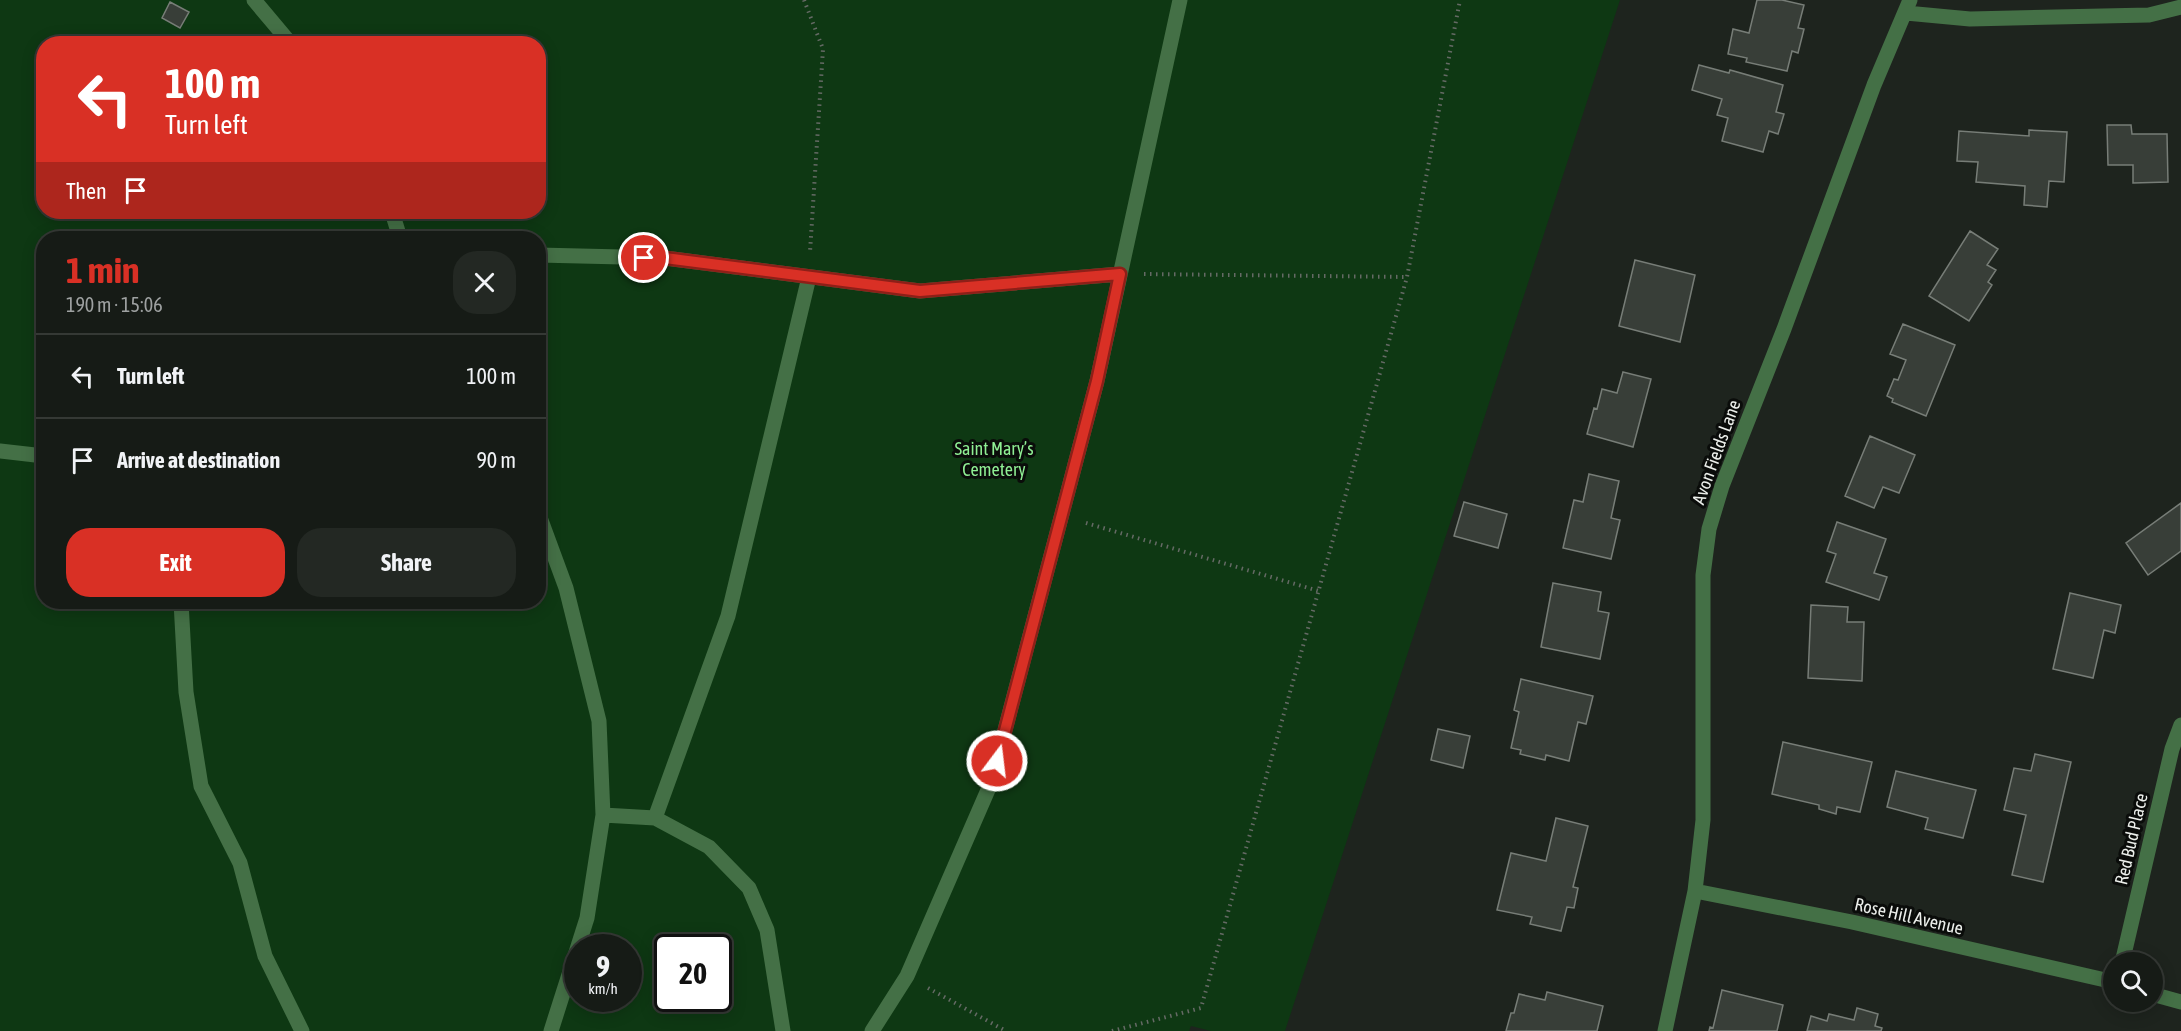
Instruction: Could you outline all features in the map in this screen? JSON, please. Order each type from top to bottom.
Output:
[{"type":"street","points":[[254,0],[284,36]]},
{"type":"street","points":[[872,1031],[907,976],[991,783],[1097,381],[1180,0]]},
{"type":"street","points":[[1908,7],[1970,19],[2149,15],[2181,8]]},
{"type":"street","name":"Avon Fields Lane","points":[[1665,1031],[1695,891],[1703,820],[1702,575],[1708,529],[1722,486],[1784,329],[1874,85],[1908,7]]},
{"type":"street","points":[[546,255],[665,258],[920,291],[1120,274]]},
{"type":"street","points":[[654,818],[728,616],[809,277]]},
{"type":"street","points":[[0,451],[36,455]]},
{"type":"street","points":[[546,534],[566,588],[599,721],[603,815],[587,918],[550,1031]]},
{"type":"street","points":[[181,609],[186,692],[201,786],[240,863],[265,956],[302,1031]]},
{"type":"street","name":"Red Bud Place","points":[[2125,952],[2172,749],[2181,725]]},
{"type":"street","points":[[603,815],[654,818],[709,847],[749,888],[767,930],[783,1031]]},
{"type":"street","name":"Rose Hill Avenue","points":[[1695,891],[1852,922],[2103,979]]},
{"type":"street","points":[[2163,997],[2181,1002]]},
{"type":"path","points":[[804,0],[823,49],[809,277]]},
{"type":"path","points":[[1112,1031],[1201,1008],[1407,277],[1460,0]]},
{"type":"path","points":[[1120,274],[1407,277]]},
{"type":"path","points":[[1061,515],[1319,591]]},
{"type":"path","points":[[907,976],[1006,1031]]},
{"type":"green space","name":"Saint Mary’s Cemetery","points":[[0,0],[1620,0],[1285,1031],[1211,1031],[1191,1026],[1189,1031],[0,1031]]},
{"type":"building","points":[[1757,0],[1782,0],[1804,5],[1798,28],[1804,29],[1798,53],[1792,51],[1787,71],[1746,62],[1747,58],[1728,54],[1733,29],[1749,33]]},
{"type":"building","points":[[170,2],[189,12],[180,28],[162,18]]},
{"type":"building","points":[[1699,65],[1729,73],[1730,70],[1783,85],[1776,112],[1784,114],[1778,134],[1769,131],[1763,152],[1722,141],[1728,118],[1717,115],[1722,99],[1692,90]]},
{"type":"building","points":[[2107,125],[2131,125],[2132,134],[2167,134],[2168,182],[2133,183],[2133,165],[2108,165]]},
{"type":"building","points":[[2029,130],[2067,132],[2064,182],[2049,181],[2047,207],[2024,205],[2025,186],[1976,182],[1978,162],[1957,161],[1959,131],[2029,136]]},
{"type":"building","points":[[1970,231],[1998,249],[1987,265],[1996,270],[1988,282],[1992,285],[1969,321],[1929,296]]},
{"type":"building","points":[[1635,260],[1695,275],[1680,342],[1619,326]]},
{"type":"building","points":[[1903,324],[1955,345],[1926,416],[1892,402],[1893,399],[1887,396],[1894,379],[1898,380],[1906,360],[1890,354]]},
{"type":"building","points":[[1623,372],[1651,379],[1633,447],[1587,434],[1602,389],[1617,393]]},
{"type":"building","points":[[1870,436],[1915,455],[1899,493],[1883,487],[1874,508],[1845,496]]},
{"type":"building","points":[[1589,474],[1619,481],[1611,518],[1620,520],[1611,559],[1563,548],[1574,500],[1583,502]]},
{"type":"building","points":[[1464,502],[1507,514],[1498,548],[1454,536]]},
{"type":"building","points":[[2181,503],[2181,551],[2148,575],[2126,543]]},
{"type":"building","points":[[1837,522],[1886,539],[1874,573],[1887,577],[1879,600],[1826,582],[1836,554],[1827,551]]},
{"type":"building","points":[[1553,583],[1601,592],[1598,611],[1609,613],[1600,659],[1541,647]]},
{"type":"building","points":[[2070,593],[2121,605],[2115,633],[2104,630],[2093,678],[2053,669]]},
{"type":"building","points":[[1811,605],[1848,607],[1847,622],[1864,622],[1862,681],[1808,678]]},
{"type":"building","points":[[1521,679],[1593,696],[1586,724],[1578,722],[1569,761],[1546,755],[1545,760],[1520,754],[1521,750],[1511,748],[1519,712],[1514,710]]},
{"type":"building","points":[[1438,729],[1470,736],[1463,768],[1431,760]]},
{"type":"building","points":[[1783,742],[1872,762],[1860,812],[1837,807],[1836,814],[1819,809],[1819,805],[1772,794]]},
{"type":"building","points":[[2035,754],[2071,762],[2043,882],[2012,875],[2026,815],[2004,810],[2014,768],[2031,771]]},
{"type":"building","points":[[1896,771],[1976,790],[1963,838],[1925,829],[1928,818],[1887,807]]},
{"type":"building","points":[[1556,818],[1588,826],[1573,887],[1578,888],[1574,908],[1567,907],[1561,931],[1530,924],[1532,917],[1497,910],[1511,853],[1546,861]]},
{"type":"building","points":[[1722,990],[1783,1005],[1777,1031],[1709,1031],[1710,1027],[1713,1028]]},
{"type":"building","points":[[1547,992],[1603,1006],[1597,1031],[1506,1031],[1519,994],[1545,1000]]},
{"type":"building","points":[[1857,1008],[1878,1014],[1875,1026],[1882,1028],[1881,1031],[1807,1031],[1811,1016],[1827,1021],[1829,1014],[1854,1020]]},
{"type":"route","points":[[644,258],[665,258],[920,291],[1120,274],[1097,381],[997,761]]}]
